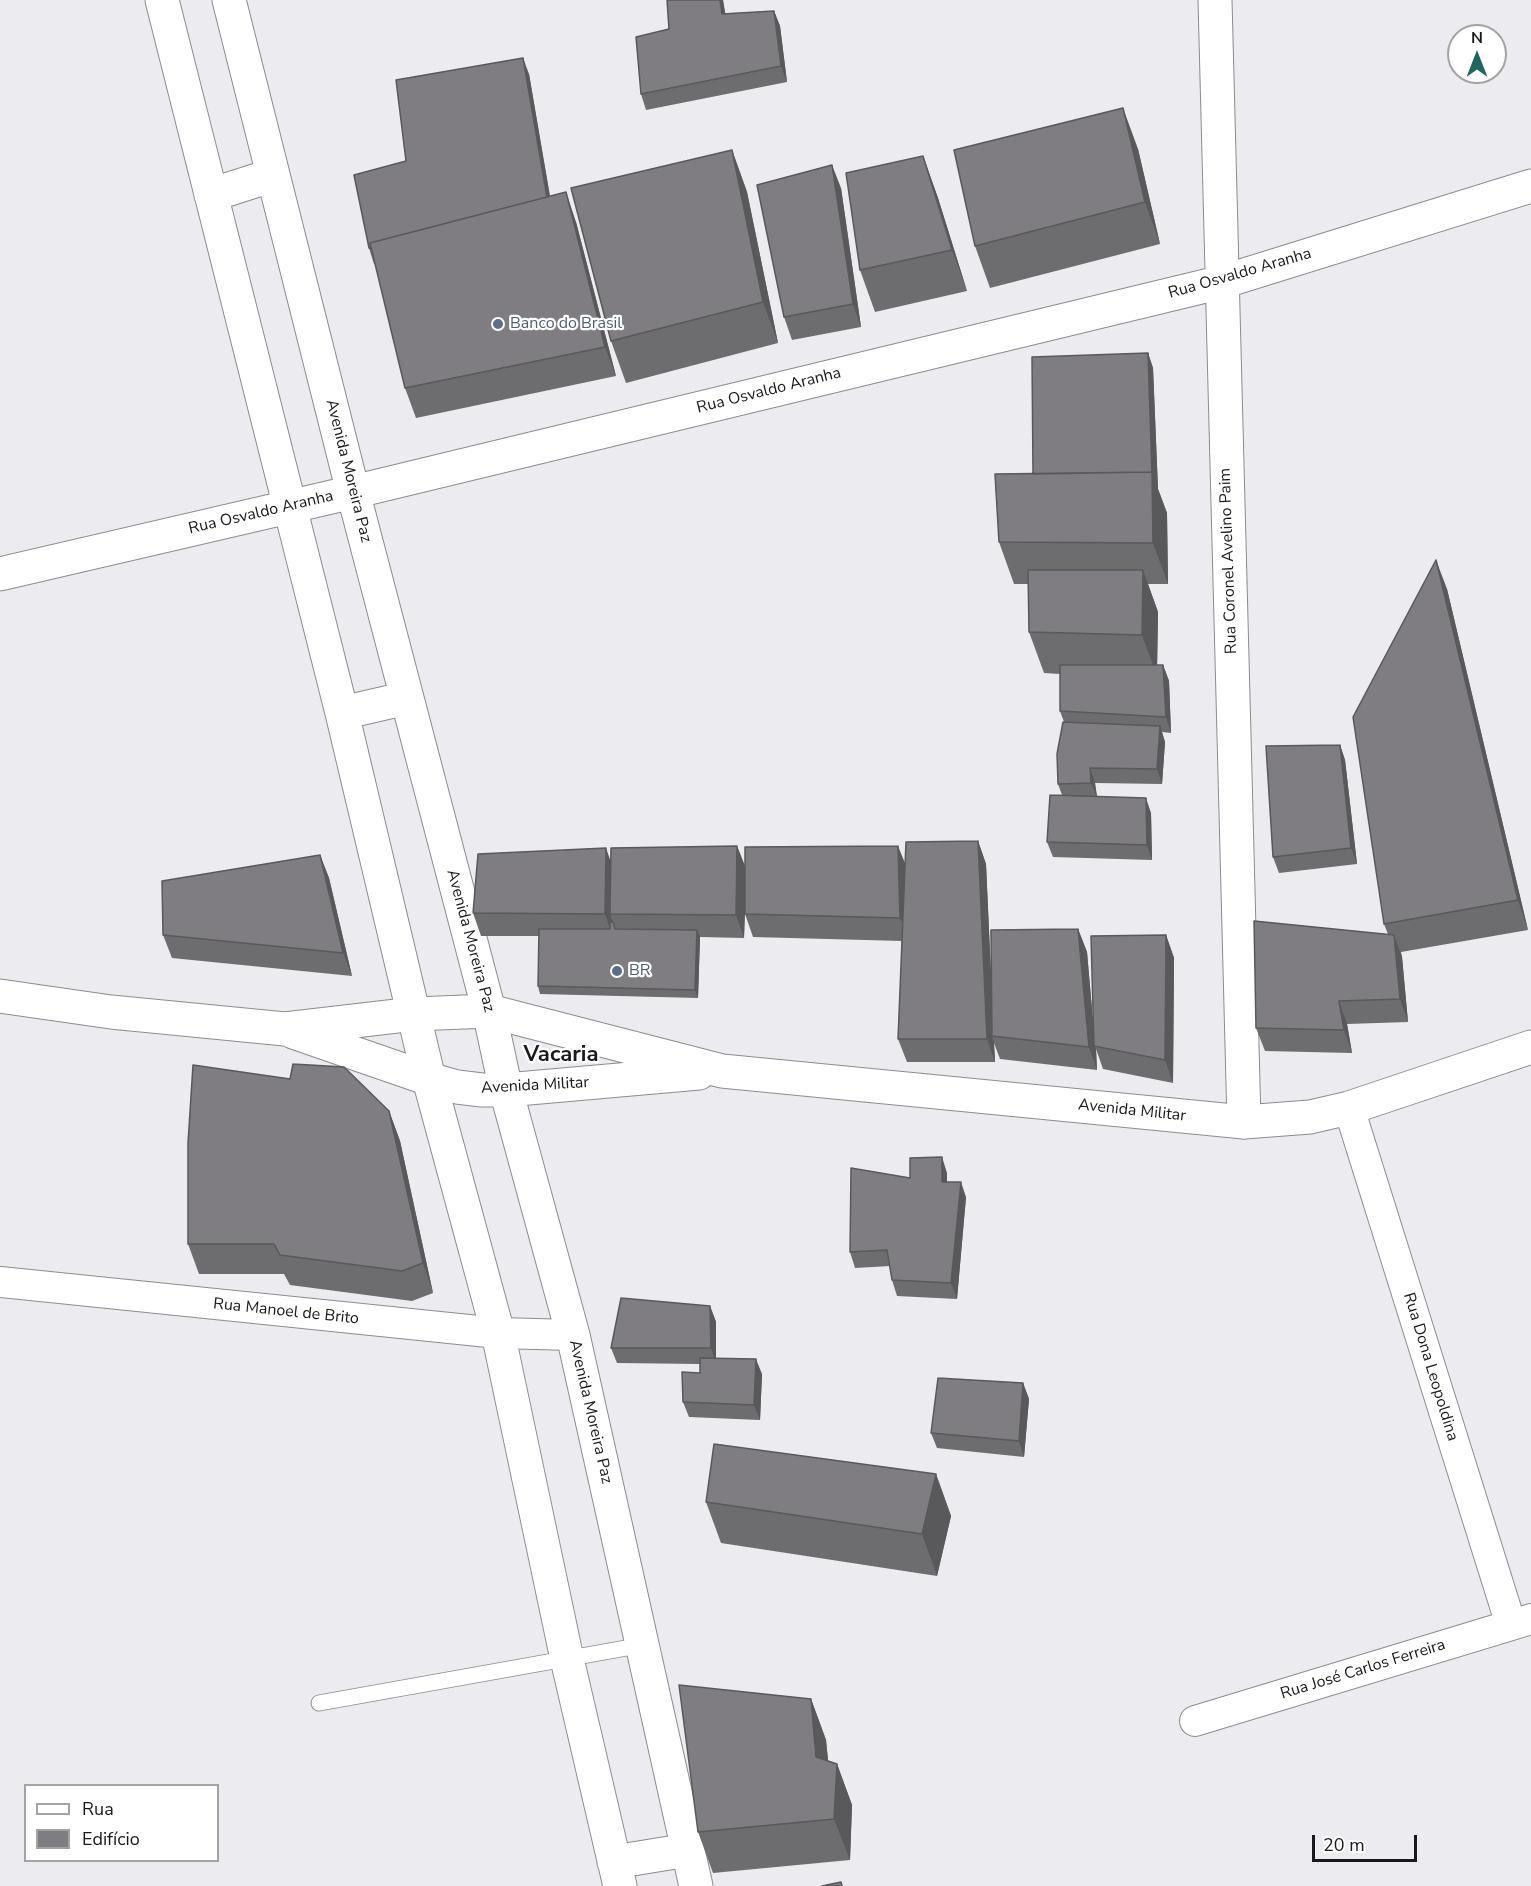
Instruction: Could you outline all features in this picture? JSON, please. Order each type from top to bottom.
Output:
[{"type":"main road","points":[[162,0],[342,713],[429,1079],[498,1334],[567,1659],[617,1874],[688,1850]]},
{"type":"main road","name":"Avenida Moreira Paz","points":[[229,0],[353,492],[489,1011],[507,1090],[573,1335],[696,1886]]},
{"type":"main road","name":"Rua Coronel Avelino Paim","points":[[1215,0],[1244,1122]]},
{"type":"main road","points":[[211,195],[273,176]]},
{"type":"main road","name":"Rua Osvaldo Aranha","points":[[0,574],[353,492],[1222,282],[1531,186]]},
{"type":"main road","points":[[342,713],[407,698]]},
{"type":"main road","name":"Avenida Militar","points":[[0,996],[111,1011],[285,1029],[414,1014],[489,1011],[723,1071],[1244,1122],[1310,1117],[1349,1108],[1531,1047]]},
{"type":"main road","name":"Avenida Militar","points":[[285,1029],[457,1087],[507,1090],[723,1071]]},
{"type":"street","name":"Rua Dona Leopoldina","points":[[1349,1108],[1521,1622]]},
{"type":"street","name":"Rua Manoel de Brito","points":[[0,1282],[498,1334],[573,1335]]},
{"type":"street","name":"Rua José Carlos Ferreira","points":[[1195,1721],[1521,1622]]},
{"type":"lane","points":[[319,1703],[643,1645]]},
{"type":"building","points":[[667,0],[720,0],[722,14],[774,11],[781,66],[641,94],[636,37],[669,29]]},
{"type":"building","points":[[523,58],[547,197],[370,243],[371,248],[369,248],[354,175],[406,161],[396,80]]},
{"type":"building","points":[[1123,108],[1145,202],[975,246],[954,150]]},
{"type":"building","points":[[732,150],[763,302],[611,341],[571,188]]},
{"type":"building","points":[[923,156],[952,250],[860,270],[846,173]]},
{"type":"building","points":[[832,165],[853,304],[784,317],[757,185]]},
{"type":"building","name":"Banco do Brasil","points":[[566,192],[605,347],[405,388],[370,243]]},
{"type":"building","points":[[1148,353],[1152,472],[1033,474],[1032,357]]},
{"type":"building","points":[[1152,472],[1153,543],[999,542],[995,474]]},
{"type":"building","points":[[1436,560],[1518,900],[1384,924],[1353,717]]},
{"type":"building","points":[[1028,570],[1143,570],[1142,635],[1029,632]]},
{"type":"building","points":[[1060,665],[1163,665],[1166,717],[1060,711]]},
{"type":"building","points":[[1063,722],[1160,726],[1157,769],[1090,768],[1091,783],[1058,784],[1057,754]]},
{"type":"building","points":[[1340,745],[1351,848],[1273,857],[1266,746]]},
{"type":"building","points":[[1050,795],[1146,798],[1147,845],[1047,842]]},
{"type":"building","points":[[978,841],[987,1039],[898,1039],[906,842]]},
{"type":"building","points":[[737,846],[736,915],[610,914],[611,848]]},
{"type":"building","points":[[898,846],[900,918],[745,914],[745,847]]},
{"type":"building","points":[[606,848],[605,914],[473,913],[478,854]]},
{"type":"building","points":[[320,855],[343,953],[163,935],[162,881]]},
{"type":"building","points":[[1254,921],[1394,935],[1400,999],[1339,1001],[1344,1030],[1256,1028]]},
{"type":"building","points":[[610,922],[613,922],[615,929],[697,930],[695,990],[538,986],[539,929],[610,929]]},
{"type":"building","points":[[1078,929],[1089,1047],[992,1036],[991,930]]},
{"type":"building","points":[[1166,935],[1165,1060],[1094,1046],[1091,936]]},
{"type":"building","points":[[293,1064],[344,1067],[389,1111],[423,1263],[402,1271],[280,1255],[274,1244],[188,1244],[188,1143],[193,1065],[290,1079]]},
{"type":"building","points":[[942,1157],[942,1182],[961,1182],[951,1283],[892,1280],[887,1250],[850,1252],[851,1168],[910,1178],[910,1158]]},
{"type":"building","points":[[621,1298],[710,1306],[711,1348],[611,1348]]},
{"type":"building","points":[[700,1358],[756,1359],[754,1405],[683,1402],[682,1372],[700,1373]]},
{"type":"building","points":[[938,1378],[1023,1383],[1019,1441],[931,1433]]},
{"type":"building","points":[[714,1444],[936,1474],[922,1534],[706,1502]]},
{"type":"building","points":[[679,1685],[811,1699],[816,1757],[837,1764],[834,1819],[698,1832]]},
{"type":"building","points":[[841,1882],[842,1886],[822,1886]]},
{"type":"place","name":"Banco do Brasil","points":[[498,324]]},
{"type":"place","name":"BR","points":[[617,971]]},
{"type":"district","name":"Vacaria","points":[[561,1056]]}]
